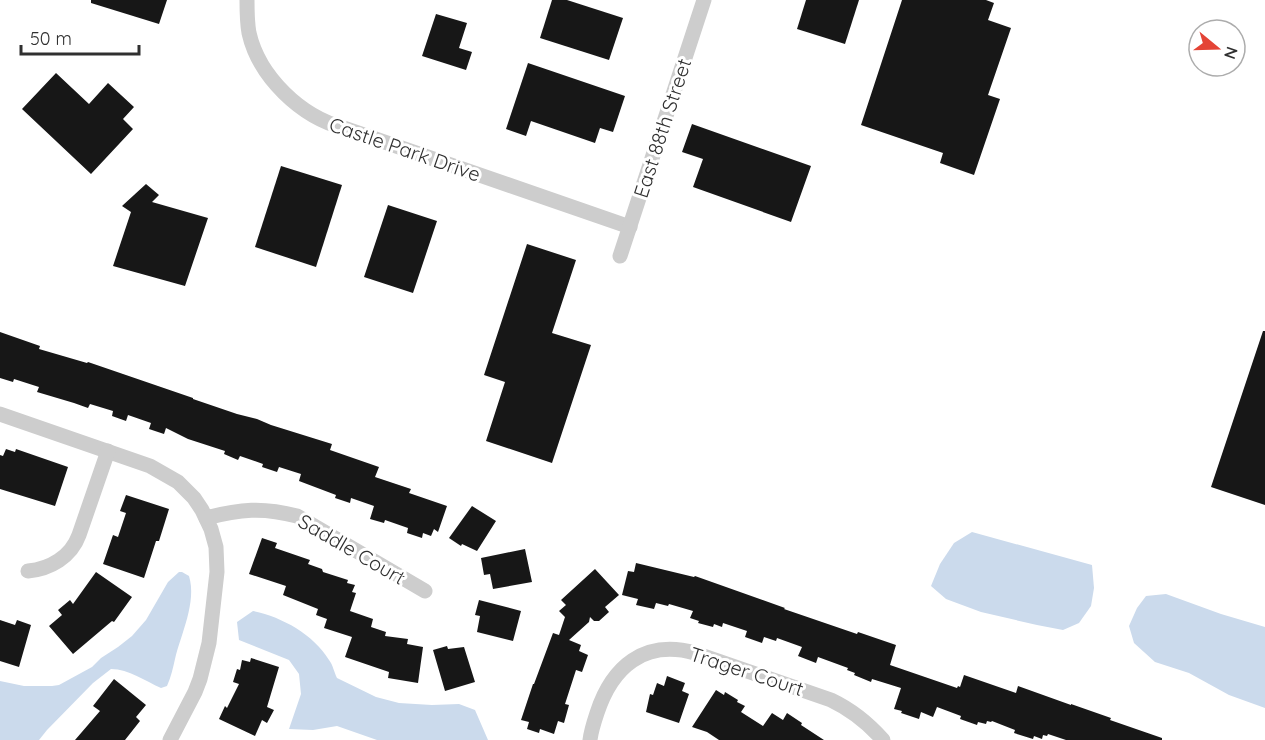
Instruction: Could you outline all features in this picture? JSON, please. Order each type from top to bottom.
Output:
[{"type":"street","name":"Castle Park Drive","points":[[247,0],[249,33],[257,54],[277,85],[311,114],[331,125],[630,227]]},
{"type":"street","name":"East 88th Street","points":[[620,256],[704,0]]},
{"type":"street","points":[[0,414],[159,470],[178,482],[194,498],[206,518],[216,547],[217,572],[209,643],[195,692],[170,740]]},
{"type":"street","points":[[28,571],[52,565],[74,546],[108,451]]},
{"type":"street","name":"Saddle Court","points":[[206,518],[232,511],[248,510],[275,510],[297,516],[425,591]]},
{"type":"street","name":"Trager Court","points":[[590,740],[602,699],[613,678],[635,658],[661,649],[691,652],[831,700],[863,719],[883,740]]},
{"type":"water","points":[[972,532],[1092,565],[1094,588],[1091,606],[1079,623],[1063,630],[981,612],[946,599],[931,586],[940,564],[954,543]]},
{"type":"water","points":[[179,572],[189,576],[190,607],[167,686],[161,688],[131,673],[111,669],[93,683],[39,740],[0,740],[0,681],[24,686],[59,685],[92,667],[132,636],[146,620],[168,582]]},
{"type":"water","points":[[1166,594],[1265,627],[1265,708],[1229,695],[1189,673],[1155,662],[1134,643],[1129,626],[1137,608],[1146,596]]},
{"type":"water","points":[[253,611],[286,622],[296,628],[322,651],[332,664],[337,678],[376,697],[399,703],[459,704],[475,710],[488,740],[377,740],[337,726],[313,730],[289,729],[301,694],[299,674],[289,660],[239,640],[237,622]]},
{"type":"building","points":[[91,0],[167,0],[159,24],[91,3]]},
{"type":"building","points":[[552,0],[567,0],[623,18],[609,60],[540,38]]},
{"type":"building","points":[[806,0],[859,0],[845,44],[797,29]]},
{"type":"building","points":[[902,0],[986,0],[994,3],[988,20],[1011,28],[988,95],[1000,99],[974,175],[940,163],[943,153],[861,125]]},
{"type":"building","points":[[436,14],[467,23],[459,48],[472,52],[466,70],[422,56]]},
{"type":"building","points":[[528,63],[625,96],[613,132],[600,128],[595,143],[531,121],[526,136],[506,129]]},
{"type":"building","points":[[56,73],[89,104],[108,83],[134,107],[123,119],[133,129],[91,174],[22,109]]},
{"type":"building","points":[[692,124],[811,166],[791,222],[693,187],[703,159],[682,152]]},
{"type":"building","points":[[281,166],[342,185],[316,267],[255,247]]},
{"type":"building","points":[[146,184],[159,195],[152,202],[208,218],[185,286],[113,266],[131,212],[122,206]]},
{"type":"building","points":[[388,205],[437,221],[413,293],[364,277]]},
{"type":"building","points":[[527,244],[576,260],[552,333],[591,345],[552,463],[486,441],[505,382],[484,375]]},
{"type":"building","points":[[1263,331],[1265,331],[1265,505],[1211,487]]},
{"type":"building","points":[[0,332],[40,346],[39,349],[88,362],[237,414],[332,444],[330,450],[379,467],[375,477],[411,489],[409,493],[447,506],[438,532],[434,529],[431,536],[423,533],[422,538],[407,533],[408,528],[385,520],[384,523],[370,519],[374,506],[351,498],[350,503],[335,498],[336,495],[299,481],[301,474],[279,467],[277,472],[240,456],[238,460],[224,454],[225,451],[188,439],[166,428],[164,434],[149,429],[151,423],[128,415],[126,421],[112,416],[113,411],[90,404],[88,408],[37,392],[39,387],[14,379],[13,382],[0,378]]},
{"type":"building","points":[[6,449],[15,452],[16,449],[68,467],[55,506],[0,489],[0,455],[3,456]]},
{"type":"building","points":[[126,495],[169,509],[144,578],[103,564],[113,535],[118,537],[126,513],[120,511]]},
{"type":"building","points":[[472,506],[496,521],[477,551],[462,544],[461,546],[449,538]]},
{"type":"building","points":[[262,538],[277,543],[275,548],[310,560],[308,564],[322,569],[323,572],[348,580],[347,583],[355,585],[352,592],[356,593],[350,611],[373,619],[371,627],[386,632],[385,636],[408,639],[407,644],[423,647],[418,683],[388,678],[389,672],[345,657],[352,637],[324,628],[327,619],[316,615],[318,609],[283,595],[286,586],[249,574]]},
{"type":"building","points":[[525,549],[532,582],[493,589],[490,574],[484,575],[481,558]]},
{"type":"building","points":[[636,563],[695,576],[784,609],[896,645],[890,665],[957,688],[960,687],[964,675],[1016,693],[1018,686],[1111,718],[1110,720],[1162,738],[1162,740],[1066,740],[1048,734],[1043,735],[1042,739],[1034,736],[1033,739],[1014,733],[1015,730],[992,721],[987,721],[986,724],[978,722],[977,725],[937,707],[933,717],[921,712],[919,719],[901,713],[902,711],[894,709],[901,688],[872,679],[871,682],[854,675],[855,673],[847,670],[848,668],[818,657],[816,663],[798,656],[802,647],[777,638],[776,641],[764,637],[762,643],[745,637],[747,631],[723,623],[722,627],[714,624],[713,627],[698,623],[699,621],[690,618],[693,611],[669,604],[668,606],[656,603],[654,609],[636,605],[638,599],[622,595],[628,571],[634,572]]},
{"type":"building","points":[[595,569],[619,595],[605,607],[609,612],[599,621],[594,621],[590,617],[589,622],[569,640],[581,645],[579,651],[588,655],[582,672],[576,670],[565,704],[569,705],[564,723],[558,721],[554,734],[540,729],[539,733],[527,729],[529,722],[521,720],[533,684],[553,633],[559,635],[565,617],[559,611],[566,605],[561,600]]},
{"type":"building","points":[[96,572],[132,597],[114,622],[112,621],[73,654],[49,626],[62,615],[58,610],[70,600],[73,604]]},
{"type":"building","points":[[479,600],[521,611],[513,641],[477,632],[480,616],[475,615]]},
{"type":"building","points":[[0,620],[15,625],[17,620],[31,625],[19,667],[0,661]]},
{"type":"building","points":[[447,646],[448,649],[464,647],[475,682],[445,691],[433,650]]},
{"type":"building","points":[[251,658],[279,667],[267,707],[274,710],[267,723],[262,720],[255,736],[219,719],[239,684],[233,682],[237,669],[240,670],[242,660],[250,662]]},
{"type":"building","points":[[667,676],[685,683],[682,691],[689,694],[679,723],[646,712],[650,694],[653,695],[657,683],[664,686]]},
{"type":"building","points":[[114,679],[146,705],[136,717],[140,721],[125,740],[75,740],[100,711],[93,706]]},
{"type":"building","points":[[716,690],[724,695],[725,692],[738,700],[737,702],[745,706],[741,712],[763,726],[772,713],[783,720],[787,713],[824,740],[719,740],[707,732],[692,727]]}]
